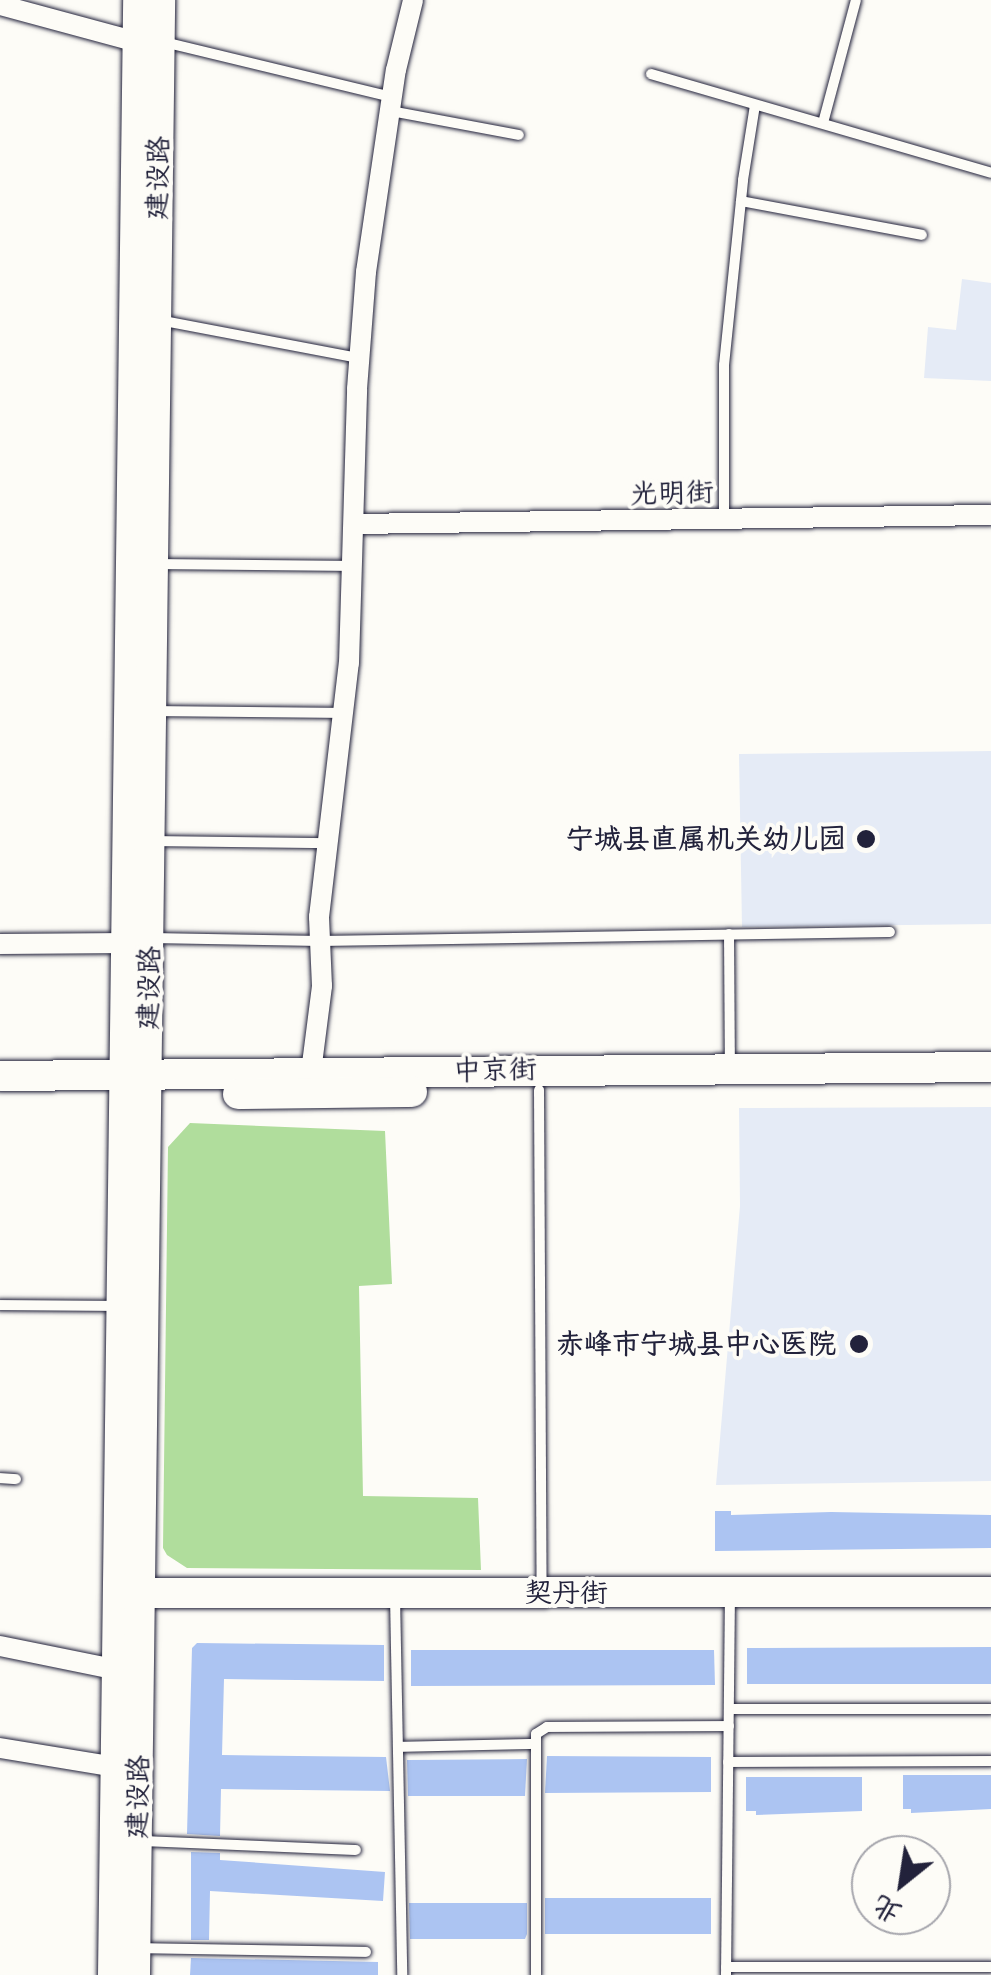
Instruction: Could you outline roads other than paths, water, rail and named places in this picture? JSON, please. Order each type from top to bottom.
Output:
[{"type":"main road","name":"建设路","points":[[138,0],[148,42],[156,319],[150,841],[139,941]]},
{"type":"main road","name":"建设路","points":[[136,1961],[141,1594],[137,1084],[148,42],[160,0]]},
{"type":"main road","name":"中京街","points":[[0,1096],[311,1072],[991,1067]]},
{"type":"main road","name":"中京街","points":[[0,1076],[137,1084],[539,1090],[991,1088]]},
{"type":"main road","name":"建设路","points":[[114,1975],[123,1306],[137,1084]]},
{"type":"main road","name":"契丹街","points":[[141,1594],[991,1592]]},
{"type":"street","points":[[311,1072],[322,986],[320,940],[328,843],[344,713],[366,272],[391,104],[413,0]]},
{"type":"street","points":[[0,5],[148,42]]},
{"type":"street","name":"光明街","points":[[354,524],[991,515]]},
{"type":"street","points":[[0,944],[139,941]]},
{"type":"street","points":[[0,1646],[118,1670]]},
{"type":"street","points":[[0,1748],[116,1767]]},
{"type":"lane","points":[[823,124],[856,0]]},
{"type":"lane","points":[[148,42],[518,135]]},
{"type":"lane","points":[[652,74],[991,173]]},
{"type":"lane","points":[[724,520],[724,365],[740,200],[755,104]]},
{"type":"lane","points":[[740,200],[922,235]]},
{"type":"lane","points":[[156,319],[360,358]]},
{"type":"lane","points":[[152,564],[353,566]]},
{"type":"lane","points":[[151,711],[344,713]]},
{"type":"lane","points":[[150,841],[328,843]]},
{"type":"lane","points":[[139,941],[890,932]]},
{"type":"lane","points":[[729,934],[730,1068]]},
{"type":"lane","points":[[539,1090],[542,1593]]},
{"type":"lane","points":[[0,1305],[123,1306]]},
{"type":"lane","points":[[0,1478],[16,1478]]},
{"type":"lane","points":[[730,1592],[726,1971],[991,1966]]},
{"type":"lane","points":[[395,1593],[402,1975]]},
{"type":"lane","points":[[729,1709],[991,1708]]},
{"type":"lane","points":[[536,1975],[536,1734],[547,1727],[729,1726]]},
{"type":"lane","points":[[398,1746],[535,1744]]},
{"type":"lane","points":[[728,1762],[991,1761]]},
{"type":"lane","points":[[138,1841],[356,1850]]},
{"type":"lane","points":[[136,1961],[366,1952]]},
{"type":"place","name":"宁城县直属机关幼儿园","points":[[866,839]]},
{"type":"place","name":"赤峰市宁城县中心医院","points":[[859,1344]]}]
